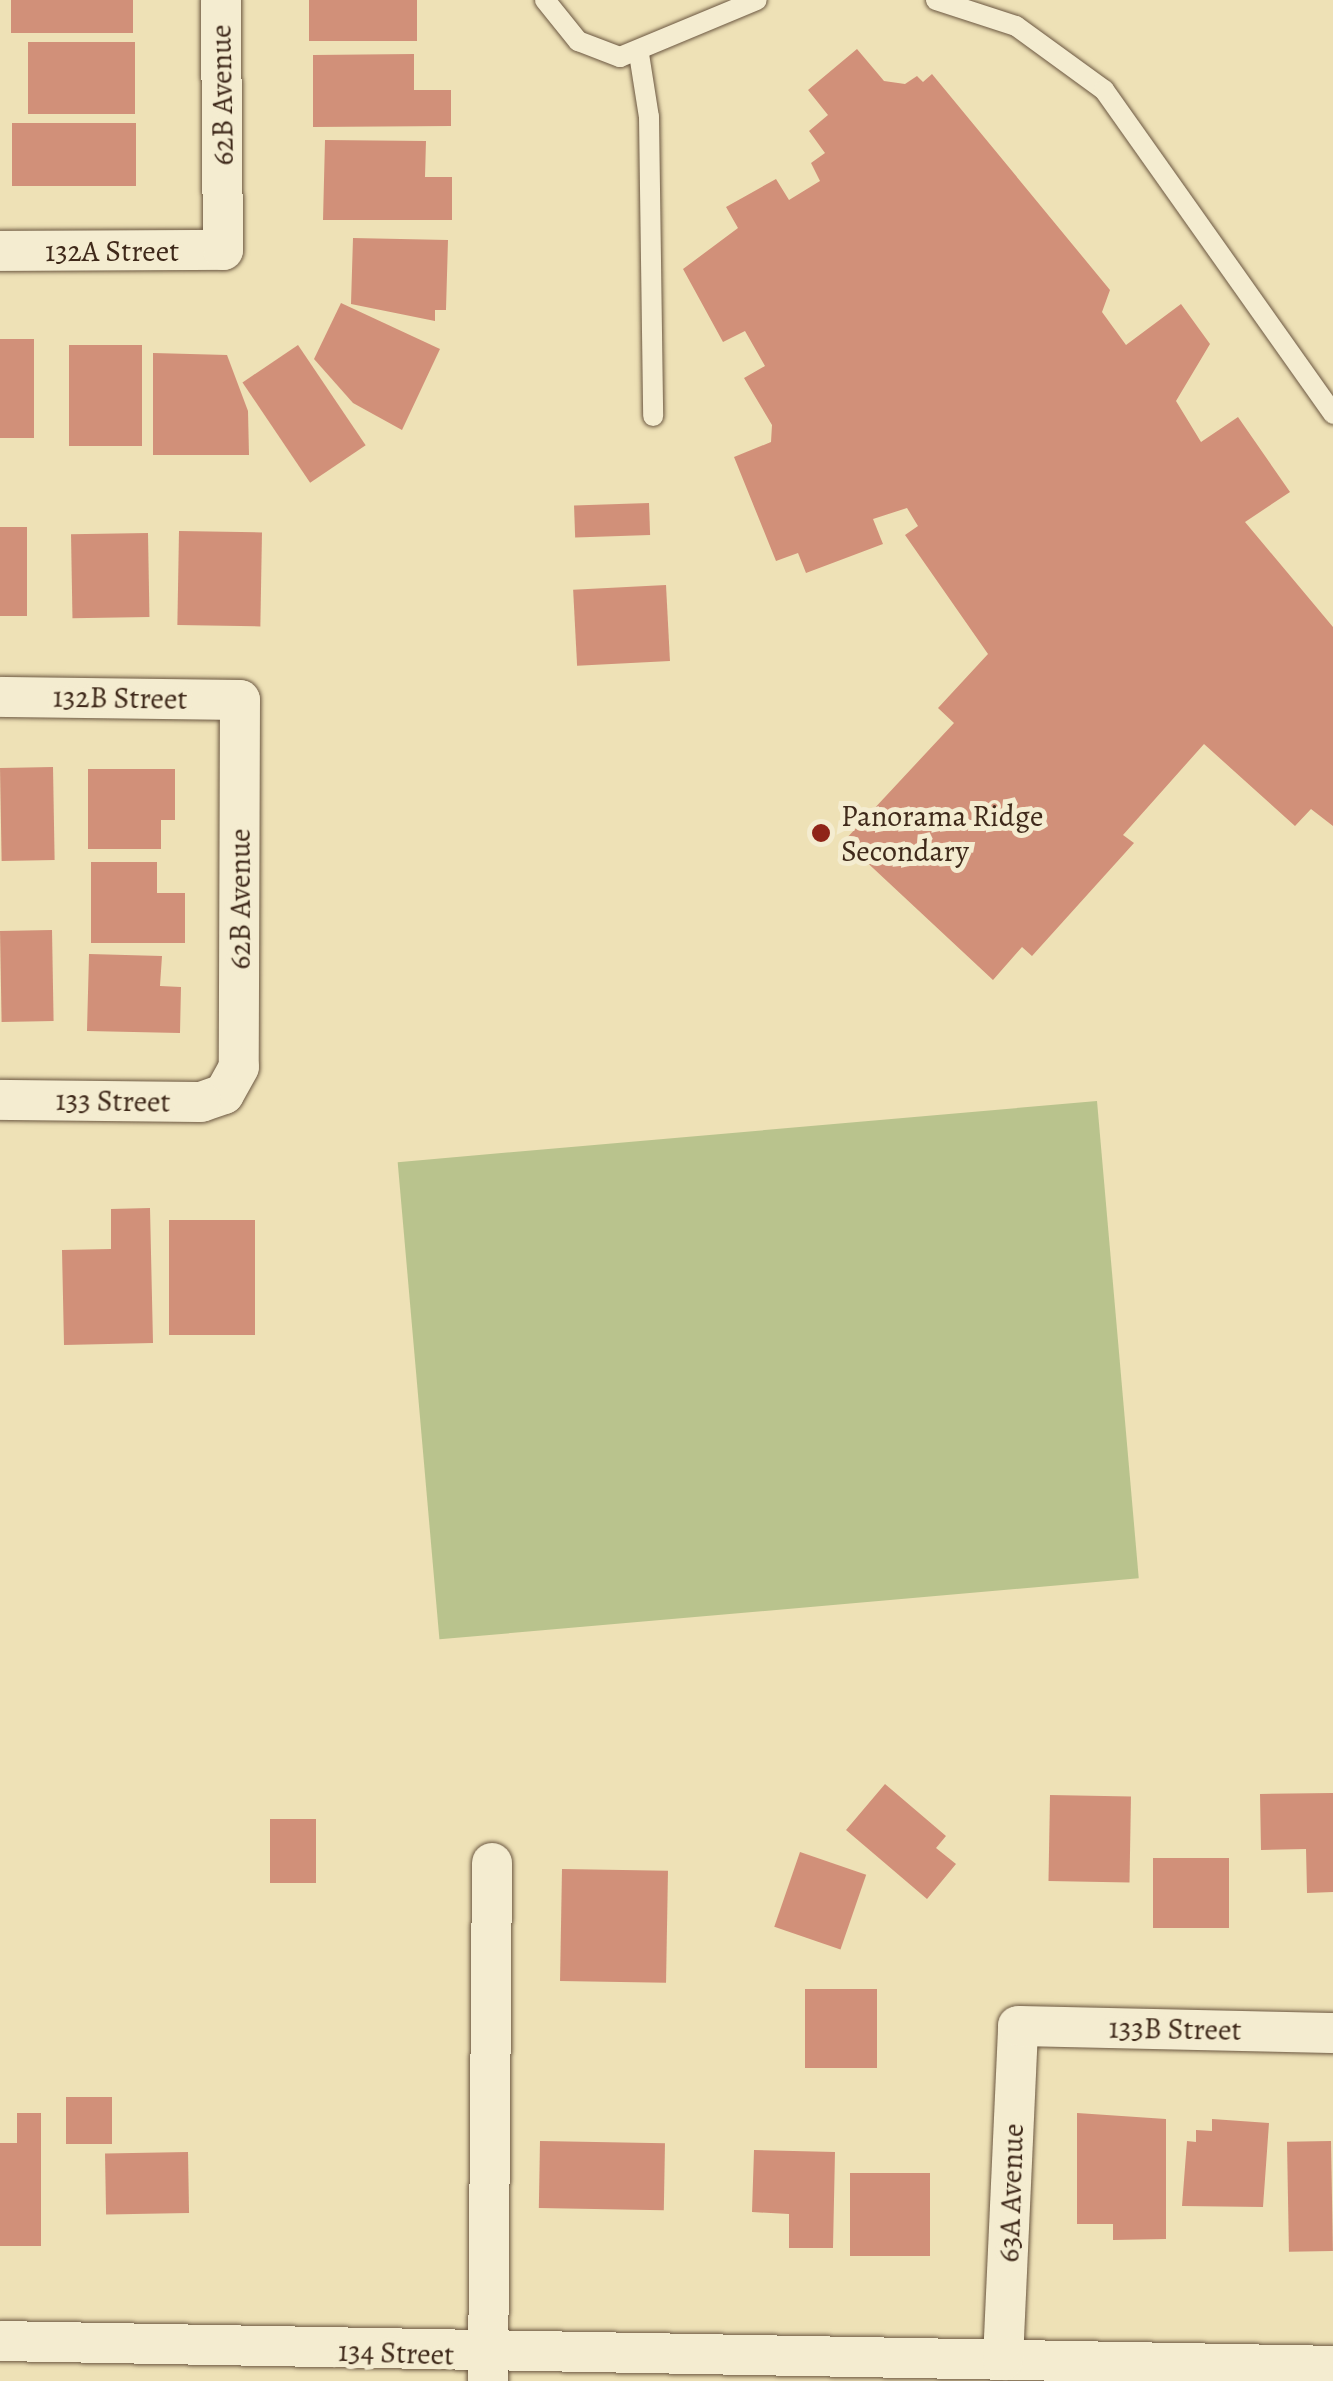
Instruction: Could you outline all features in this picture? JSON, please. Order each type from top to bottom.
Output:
[{"type":"street","name":"62B Avenue","points":[[221,0],[224,250]]},
{"type":"street","name":"132A Street","points":[[0,251],[224,250]]},
{"type":"street","name":"132B Street","points":[[0,696],[240,700]]},
{"type":"street","name":"62B Avenue","points":[[224,1094],[239,1067],[240,700]]},
{"type":"street","name":"133 Street","points":[[0,1100],[201,1102],[224,1094]]},
{"type":"street","points":[[488,2368],[492,1862]]},
{"type":"street","name":"133B Street","points":[[1018,2026],[1333,2033]]},
{"type":"street","name":"63A Avenue","points":[[1003,2360],[1018,2026]]},
{"type":"street","name":"134 Street","points":[[0,2341],[488,2368],[1003,2360],[1333,2366]]},
{"type":"lane","points":[[545,0],[578,41],[620,57],[640,54],[757,0]]},
{"type":"lane","points":[[936,0],[1016,26],[1104,90],[1333,414]]},
{"type":"lane","points":[[640,54],[649,117],[653,416]]},
{"type":"green space","points":[[1097,1101],[1139,1578],[439,1639],[398,1162]]},
{"type":"building","points":[[11,0],[133,0],[133,33],[11,33]]},
{"type":"building","points":[[309,0],[417,0],[417,41],[309,41]]},
{"type":"building","points":[[28,42],[135,42],[135,114],[28,114]]},
{"type":"building","points":[[857,49],[884,81],[905,84],[917,76],[923,82],[932,74],[1110,290],[1102,312],[1126,345],[1181,304],[1210,344],[1176,401],[1201,442],[1238,417],[1290,492],[1245,522],[1333,627],[1333,826],[1311,809],[1295,826],[1204,744],[1123,835],[1134,843],[1032,956],[1022,947],[993,980],[844,841],[954,723],[938,708],[988,654],[905,535],[918,526],[907,508],[873,519],[883,544],[806,573],[798,553],[776,561],[734,457],[771,442],[772,425],[744,378],[765,366],[745,331],[723,342],[683,269],[738,228],[726,207],[776,179],[789,200],[820,181],[811,163],[825,153],[809,131],[828,115],[808,90]]},
{"type":"building","points":[[414,54],[414,90],[451,90],[451,126],[313,127],[313,55]]},
{"type":"building","points":[[12,123],[136,123],[136,186],[12,186]]},
{"type":"building","points":[[325,140],[426,141],[425,177],[452,177],[452,220],[323,220]]},
{"type":"building","points":[[353,238],[448,240],[446,310],[435,310],[435,321],[351,304]]},
{"type":"building","points":[[341,303],[440,349],[402,430],[353,403],[314,359]]},
{"type":"building","points":[[0,339],[34,339],[34,438],[0,438]]},
{"type":"building","points":[[69,345],[142,345],[142,446],[69,446]]},
{"type":"building","points":[[298,345],[366,445],[310,483],[242,382]]},
{"type":"building","points":[[153,353],[227,355],[248,411],[249,455],[153,455]]},
{"type":"building","points":[[649,503],[650,535],[575,538],[574,506]]},
{"type":"building","points":[[0,527],[27,527],[27,616],[0,616]]},
{"type":"building","points":[[179,531],[262,532],[260,626],[177,625]]},
{"type":"building","points":[[148,533],[149,617],[72,618],[71,534]]},
{"type":"building","points":[[666,585],[670,661],[577,666],[573,590]]},
{"type":"building","points":[[53,767],[55,860],[2,861],[0,768]]},
{"type":"building","points":[[88,769],[175,769],[175,820],[161,820],[161,849],[88,849]]},
{"type":"building","points":[[91,862],[157,862],[157,893],[185,893],[185,943],[91,943]]},
{"type":"building","points":[[52,930],[54,1021],[2,1022],[0,931]]},
{"type":"building","points":[[89,954],[162,956],[160,986],[181,987],[180,1033],[87,1031]]},
{"type":"building","points":[[150,1208],[153,1343],[64,1345],[62,1250],[111,1249],[111,1209]]},
{"type":"building","points":[[169,1220],[255,1220],[255,1335],[169,1335]]},
{"type":"building","points":[[885,1784],[946,1836],[936,1848],[956,1864],[927,1899],[846,1830]]},
{"type":"building","points":[[1333,1793],[1333,1892],[1307,1893],[1306,1849],[1261,1850],[1260,1794]]},
{"type":"building","points":[[1050,1795],[1131,1796],[1129,1882],[1048,1881]]},
{"type":"building","points":[[270,1819],[316,1819],[316,1883],[270,1883]]},
{"type":"building","points":[[800,1852],[866,1875],[840,1949],[774,1927]]},
{"type":"building","points":[[1153,1858],[1229,1858],[1229,1928],[1153,1928]]},
{"type":"building","points":[[562,1869],[668,1871],[666,1983],[560,1981]]},
{"type":"building","points":[[805,1989],[877,1989],[877,2068],[805,2068]]},
{"type":"building","points":[[66,2097],[112,2097],[112,2144],[66,2144]]},
{"type":"building","points":[[17,2113],[41,2113],[41,2246],[0,2246],[0,2143],[17,2143]]},
{"type":"building","points":[[1077,2113],[1166,2119],[1166,2239],[1113,2240],[1113,2224],[1077,2224]]},
{"type":"building","points":[[1212,2119],[1269,2123],[1263,2207],[1182,2206],[1187,2141],[1196,2142],[1196,2130],[1212,2131]]},
{"type":"building","points":[[540,2141],[665,2143],[664,2210],[539,2208]]},
{"type":"building","points":[[1331,2141],[1333,2251],[1289,2252],[1287,2142]]},
{"type":"building","points":[[754,2150],[835,2152],[833,2248],[789,2248],[789,2214],[752,2212]]},
{"type":"building","points":[[188,2152],[189,2213],[106,2214],[105,2153]]},
{"type":"building","points":[[850,2173],[930,2173],[930,2256],[850,2256]]},
{"type":"place","name":"Panorama Ridge Secondary","points":[[821,833]]}]
